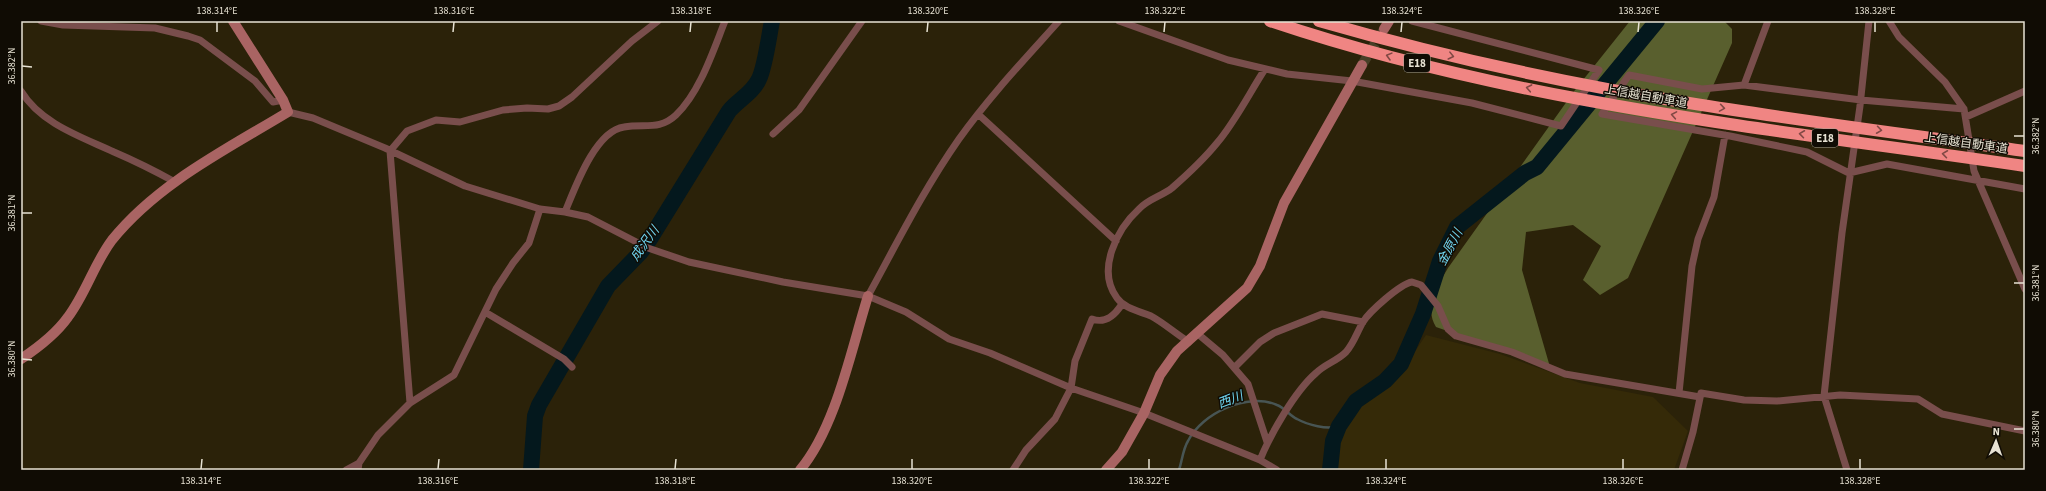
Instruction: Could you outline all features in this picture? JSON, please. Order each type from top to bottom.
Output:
[{"type":"highway","name":"上信越自動車道","points":[[1270,21],[1349,45],[1406,60],[1567,96],[1625,107],[1766,129],[2025,166]]},
{"type":"highway","name":"上信越自動車道","points":[[1319,21],[1450,56],[1629,93],[1749,112],[2025,151]]},
{"type":"street","points":[[41,21],[71,25],[155,28],[188,36],[200,40],[256,81],[274,102],[283,100]]},
{"type":"street","points":[[233,21],[283,100],[288,112]]},
{"type":"street","points":[[410,403],[390,150],[407,132],[436,120],[460,122],[503,110],[527,108],[548,109],[559,106],[632,41],[658,21]]},
{"type":"street","points":[[564,212],[588,159],[606,137],[623,126],[661,125],[676,115],[701,80],[725,21]]},
{"type":"street","points":[[773,134],[799,110],[862,21]]},
{"type":"street","points":[[800,470],[817,444],[837,398],[868,296],[924,194],[978,114],[995,92],[1058,21]]},
{"type":"street","points":[[1119,21],[1228,60],[1265,69],[1287,74],[1352,81],[1472,104],[1561,126],[1599,70],[1412,21]]},
{"type":"street","points":[[1744,85],[1768,21]]},
{"type":"street","points":[[1847,470],[1824,396],[1849,173],[1860,103],[1869,21]]},
{"type":"street","points":[[1889,21],[1899,37],[1945,82],[1964,109],[1974,171],[2025,289]]},
{"type":"street","points":[[1106,470],[1122,452],[1144,413],[1160,375],[1177,351],[1198,334],[1247,288],[1260,266],[1284,203],[1362,65]]},
{"type":"street","points":[[1188,342],[1152,317],[1122,304],[1111,289],[1109,278],[1112,247],[1126,222],[1139,208],[1152,198],[1170,190],[1218,142],[1265,69]]},
{"type":"street","points":[[1964,109],[1860,103],[1744,85],[1702,89],[1629,75],[1602,114],[1725,135],[1807,152],[1849,173],[1887,164],[1978,182],[2025,189]]},
{"type":"street","points":[[21,91],[34,107],[65,129],[145,166],[175,182]]},
{"type":"street","points":[[1967,121],[2025,91]]},
{"type":"street","points":[[21,359],[60,328],[72,310],[98,260],[128,222],[175,182],[202,163],[288,112],[313,118],[390,150],[465,186],[540,209],[588,217],[648,248],[689,262],[783,282],[868,296],[906,312],[950,338],[990,352],[1071,388],[1144,413],[1260,460],[1277,470]]},
{"type":"street","points":[[978,114],[1116,241]]},
{"type":"street","points":[[1679,393],[1692,266],[1698,239],[1714,198],[1725,135]]},
{"type":"street","points":[[346,470],[358,467],[378,435],[410,403],[454,375],[496,289],[513,263],[529,243],[540,209]]},
{"type":"street","points":[[1260,460],[1267,442],[1304,387],[1316,372],[1334,362],[1347,351],[1358,334],[1363,322],[1396,291],[1412,282],[1421,285],[1430,296],[1438,306],[1448,329],[1456,336],[1512,352],[1565,374],[1700,397]]},
{"type":"street","points":[[1012,470],[1026,450],[1055,419],[1071,388],[1075,361],[1092,320],[1099,322],[1115,315],[1122,304]]},
{"type":"street","points":[[485,312],[568,363]]},
{"type":"street","points":[[1235,367],[1260,342],[1274,333],[1322,314],[1363,322]]},
{"type":"street","points":[[1198,334],[1235,367],[1248,384],[1267,442]]},
{"type":"street","points":[[1682,470],[1698,414],[1701,393],[1744,400],[1778,401],[1824,396],[1918,399],[1942,414],[2025,430]]},
{"type":"shaded area","points":[[1426,335],[1500,354],[1580,383],[1653,397],[1688,431],[1674,470],[1337,470],[1339,439],[1354,411],[1402,371]]},
{"type":"green space","points":[[1630,21],[1724,21],[1732,29],[1732,43],[1628,278],[1600,295],[1583,280],[1601,246],[1573,225],[1526,232],[1522,270],[1550,367],[1436,327],[1431,313],[1432,305],[1440,282],[1448,268],[1575,90]]},
{"type":"waterway","name":"成沢川","points":[[531,470],[535,416],[539,405],[608,286],[641,252],[729,111],[756,84],[763,67],[772,21]]},
{"type":"waterway","name":"金原川","points":[[1330,470],[1333,441],[1339,426],[1356,401],[1385,381],[1401,364],[1423,314],[1440,261],[1457,227],[1525,173],[1537,167],[1657,21]]},
{"type":"waterway","name":"西川","points":[[1179,470],[1185,448],[1195,431],[1215,414],[1240,403],[1253,401],[1265,402],[1280,406],[1294,418],[1307,423],[1323,427],[1339,426]]},
{"type":"tunnel","points":[[1362,65],[1383,31]]}]
